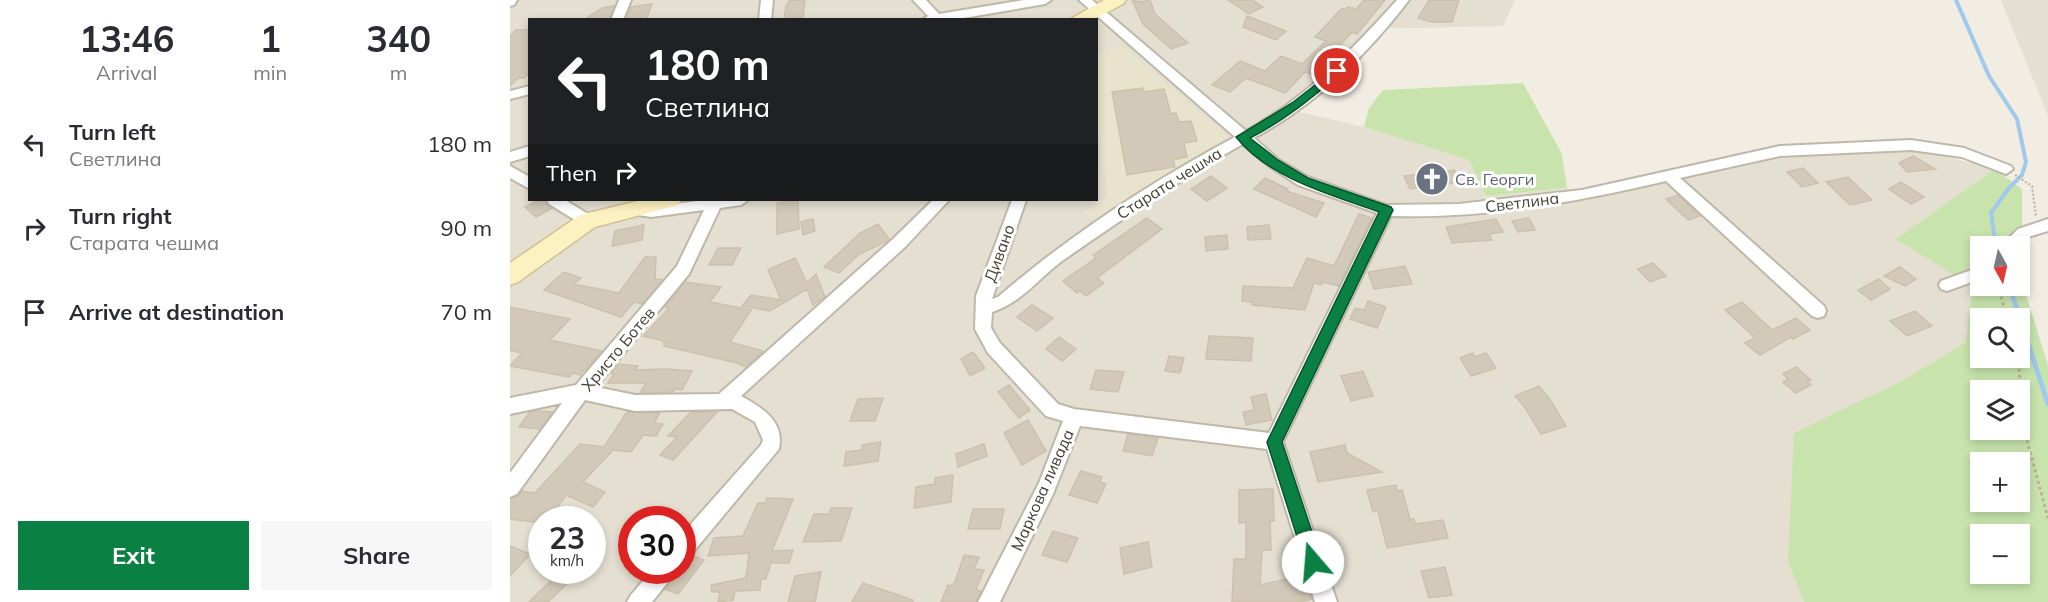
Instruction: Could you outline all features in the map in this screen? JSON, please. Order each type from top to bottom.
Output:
[{"type":"street","points":[[617,18],[625,0]]},
{"type":"street","points":[[765,18],[767,0]]},
{"type":"street","points":[[919,0],[933,18]]},
{"type":"street","points":[[940,18],[1045,0]]},
{"type":"street","name":"Старата чешма","points":[[982,308],[1003,302],[1048,263],[1187,169],[1273,122],[1326,82],[1403,0]]},
{"type":"street","points":[[1079,18],[1090,5],[1114,1]]},
{"type":"street","name":"Светлина","points":[[1090,5],[1274,163],[1303,180],[1386,210],[1459,209],[1582,195],[1780,151],[1911,145],[1964,153],[2006,169]]},
{"type":"street","points":[[510,95],[528,90]]},
{"type":"street","points":[[510,157],[528,152]]},
{"type":"street","points":[[510,171],[528,183]]},
{"type":"street","points":[[1669,176],[1818,311]]},
{"type":"street","points":[[556,201],[588,221]]},
{"type":"street","points":[[510,276],[588,221],[667,201]]},
{"type":"street","points":[[637,210],[651,212],[734,201]]},
{"type":"street","points":[[724,400],[899,243],[941,201]]},
{"type":"street","name":"Дивано","points":[[982,308],[991,273],[1019,201]]},
{"type":"street","name":"Христо Ботев","points":[[510,488],[581,392],[683,270],[714,204]]},
{"type":"street","points":[[1326,602],[1274,442],[1386,210]]},
{"type":"street","points":[[2019,236],[2023,232],[2043,226]]},
{"type":"street","points":[[1947,285],[1970,277]]},
{"type":"street","name":"Маркова ливада","points":[[982,308],[983,329],[994,348],[1052,410],[1074,417],[1064,450],[989,602]]},
{"type":"street","points":[[510,406],[581,392],[635,403],[724,400],[742,404],[762,417],[772,441],[770,449],[696,534]]},
{"type":"street","points":[[1074,417],[1274,442]]},
{"type":"street","points":[[638,602],[653,584]]},
{"type":"path","points":[[2006,169],[2032,186],[2043,226]]},
{"type":"path","points":[[2021,368],[2020,398],[2031,467],[2048,518]]},
{"type":"shaded area","points":[[510,0],[1515,0],[1503,26],[1370,29],[1283,108],[1364,127],[1469,160],[1486,196],[1567,188],[1590,198],[1787,154],[1920,150],[1995,169],[1897,239],[1970,285],[1966,342],[1900,382],[1788,562],[1804,602],[510,602]]},
{"type":"shaded area","points":[[2001,0],[2048,0],[2048,116]]},
{"type":"shaded area","points":[[1121,45],[1228,136],[1095,221],[1083,213],[1108,196],[1098,134],[1098,54]]},
{"type":"green space","points":[[1523,83],[1562,154],[1567,188],[1486,196],[1469,160],[1364,127],[1369,108],[1383,90]]},
{"type":"green space","points":[[1995,169],[2022,189],[2022,236],[1970,236],[1970,285],[1896,239]]},
{"type":"green space","points":[[1971,296],[2026,296],[2048,365],[2048,602],[1804,602],[1788,562],[1794,433],[1900,382],[1966,342]]},
{"type":"building","points":[[790,0],[805,0],[803,17],[784,18],[786,6]]},
{"type":"building","points":[[1132,0],[1141,2],[1150,0],[1155,14],[1188,43],[1171,49],[1143,24]]},
{"type":"building","points":[[1228,0],[1252,0],[1263,7],[1249,14]]},
{"type":"building","points":[[1364,0],[1385,0],[1357,34],[1352,32],[1333,53],[1336,55],[1316,76],[1305,72],[1285,93],[1246,78],[1230,92],[1212,85],[1240,61],[1265,71],[1281,56],[1302,64],[1326,41],[1315,37],[1342,8],[1356,9]]},
{"type":"building","points":[[1429,0],[1459,0],[1452,22],[1432,22],[1418,18]]},
{"type":"building","points":[[652,4],[647,18],[627,18],[631,7]]},
{"type":"building","points":[[614,6],[610,18],[587,18],[602,8]]},
{"type":"building","points":[[1247,16],[1286,31],[1276,40],[1243,27]]},
{"type":"building","points":[[516,30],[528,30],[528,74],[524,78],[518,78],[510,86],[510,36]]},
{"type":"building","points":[[1143,88],[1144,92],[1164,89],[1171,114],[1176,113],[1179,122],[1191,121],[1197,141],[1184,143],[1187,157],[1173,160],[1175,167],[1127,175],[1112,92]]},
{"type":"building","points":[[1913,156],[1935,169],[1907,172],[1899,163]]},
{"type":"building","points":[[1803,168],[1818,183],[1802,187],[1787,172]]},
{"type":"building","name":"Св. Георги","points":[[1454,170],[1461,182],[1410,189],[1404,176]]},
{"type":"building","points":[[1211,176],[1227,188],[1207,201],[1191,189]]},
{"type":"building","points":[[1848,177],[1872,200],[1850,205],[1826,182]]},
{"type":"building","points":[[1265,178],[1288,189],[1286,191],[1324,203],[1316,217],[1254,189]]},
{"type":"building","points":[[1901,182],[1924,197],[1911,204],[1889,189]]},
{"type":"building","points":[[1678,195],[1700,216],[1688,220],[1666,199]]},
{"type":"building","points":[[537,201],[545,201],[552,208],[536,217],[525,207]]},
{"type":"building","points":[[798,201],[799,229],[777,234],[777,203]]},
{"type":"building","points":[[1359,214],[1372,218],[1339,286],[1323,282],[1321,285],[1314,283],[1305,310],[1252,305],[1252,302],[1242,301],[1243,286],[1293,288],[1307,258],[1334,266]]},
{"type":"building","points":[[1147,218],[1162,229],[1097,278],[1104,283],[1086,296],[1080,291],[1077,293],[1063,281],[1096,258],[1093,255]]},
{"type":"building","points":[[1529,218],[1535,230],[1518,232],[1512,221]]},
{"type":"building","points":[[813,219],[815,231],[803,235],[801,222]]},
{"type":"building","points":[[1496,219],[1503,232],[1489,234],[1492,240],[1452,243],[1446,227]]},
{"type":"building","points":[[878,224],[889,239],[887,241],[858,255],[839,273],[824,267],[860,233]]},
{"type":"building","points":[[644,225],[642,240],[612,246],[615,231]]},
{"type":"building","points":[[1269,225],[1271,239],[1248,240],[1247,227]]},
{"type":"building","points":[[1227,235],[1228,249],[1206,251],[1205,237]]},
{"type":"building","points":[[718,248],[741,248],[732,265],[709,265]]},
{"type":"building","points":[[645,257],[656,257],[655,279],[663,280],[642,304],[634,302],[621,317],[544,290],[564,272],[581,278],[574,284],[619,293]]},
{"type":"building","points":[[795,258],[807,283],[816,274],[825,297],[813,305],[807,289],[770,311],[742,306],[751,295],[781,300],[768,270]]},
{"type":"building","points":[[1653,263],[1666,276],[1650,282],[1638,269]]},
{"type":"building","points":[[1405,266],[1412,284],[1374,289],[1368,272]]},
{"type":"building","points":[[1900,267],[1916,279],[1905,286],[1884,276]]},
{"type":"building","points":[[1879,279],[1890,289],[1871,300],[1858,290]]},
{"type":"building","points":[[685,282],[721,287],[710,302],[751,310],[730,342],[763,351],[746,367],[664,346],[664,341],[643,336],[669,308],[665,307]]},
{"type":"building","points":[[1368,301],[1386,307],[1377,328],[1350,319],[1355,308],[1364,310]]},
{"type":"building","points":[[1742,302],[1772,330],[1796,318],[1810,330],[1793,339],[1791,337],[1760,355],[1745,343],[1755,338],[1725,310]]},
{"type":"building","points":[[1032,305],[1053,318],[1037,331],[1017,317]]},
{"type":"building","points":[[510,307],[570,319],[550,340],[602,351],[580,375],[572,373],[569,377],[510,366],[522,353],[510,350]]},
{"type":"building","points":[[1915,311],[1932,326],[1907,336],[1890,321]]},
{"type":"building","points":[[1209,336],[1253,338],[1251,361],[1206,359]]},
{"type":"building","points":[[1059,337],[1076,349],[1062,361],[1046,349]]},
{"type":"building","points":[[973,352],[985,368],[970,376],[961,359]]},
{"type":"building","points":[[1473,353],[1475,357],[1486,353],[1496,368],[1471,376],[1460,358]]},
{"type":"building","points":[[1169,356],[1184,358],[1180,373],[1165,371]]},
{"type":"building","points":[[618,364],[638,366],[635,370],[692,371],[682,390],[640,393],[646,383],[608,383],[614,374],[611,373]]},
{"type":"building","points":[[1796,367],[1811,380],[1807,382],[1811,385],[1796,393],[1783,382],[1788,379],[1783,374]]},
{"type":"building","points":[[1096,370],[1124,372],[1118,392],[1090,389]]},
{"type":"building","points":[[1363,371],[1373,396],[1351,401],[1341,376]]},
{"type":"building","points":[[1009,385],[1030,410],[1019,418],[998,392]]},
{"type":"building","points":[[1539,386],[1566,426],[1541,434],[1515,396]]},
{"type":"building","points":[[1266,394],[1272,420],[1246,425],[1243,412],[1254,410],[1251,397]]},
{"type":"building","points":[[883,398],[875,421],[850,421],[858,399]]},
{"type":"building","points":[[530,412],[552,412],[540,429],[519,427]]},
{"type":"building","points":[[627,412],[660,413],[654,423],[663,424],[656,436],[643,435],[631,452],[613,450],[583,482],[605,492],[594,506],[566,495],[558,506],[528,506],[528,521],[510,519],[510,499],[518,496],[522,491],[535,493],[580,444],[604,447]]},
{"type":"building","points":[[691,412],[717,412],[673,460],[660,455],[677,437],[668,436]]},
{"type":"building","points":[[1028,420],[1046,451],[1022,465],[1004,433]]},
{"type":"building","points":[[1128,434],[1158,438],[1152,456],[1123,451]]},
{"type":"building","points":[[881,442],[878,461],[844,466],[846,452],[862,450],[862,445]]},
{"type":"building","points":[[984,444],[987,456],[958,467],[956,454]]},
{"type":"building","points":[[1345,445],[1347,453],[1382,472],[1318,482],[1310,452]]},
{"type":"building","points":[[1081,471],[1102,477],[1100,482],[1106,484],[1097,503],[1069,495]]},
{"type":"building","points":[[953,475],[951,502],[914,508],[916,487],[935,484],[935,478]]},
{"type":"building","points":[[1396,485],[1397,491],[1402,490],[1410,519],[1414,519],[1415,524],[1443,520],[1448,538],[1387,548],[1378,511],[1373,512],[1367,490]]},
{"type":"building","points":[[1273,489],[1274,521],[1270,521],[1271,550],[1262,550],[1260,585],[1295,577],[1297,581],[1305,579],[1312,599],[1301,602],[1232,602],[1234,559],[1246,559],[1246,522],[1239,523],[1239,490]]},
{"type":"building","points":[[767,498],[793,499],[772,551],[793,550],[789,563],[771,563],[766,579],[761,579],[760,590],[735,591],[733,600],[718,602],[720,592],[712,592],[711,585],[746,578],[749,553],[708,556],[714,538],[743,536],[758,503],[765,503]]},
{"type":"building","points":[[831,508],[852,508],[841,541],[803,542],[814,514],[829,514]]},
{"type":"building","points":[[973,509],[1004,509],[1000,529],[968,529]]},
{"type":"building","points":[[1053,531],[1078,538],[1067,562],[1042,555]]},
{"type":"building","points":[[1148,542],[1152,567],[1124,574],[1120,548]]},
{"type":"building","points":[[510,546],[528,553],[528,556],[510,576]]},
{"type":"building","points":[[964,555],[979,557],[974,569],[984,570],[976,590],[981,591],[976,602],[941,602],[948,585],[951,586],[955,582]]},
{"type":"building","points":[[696,557],[704,560],[696,570]]},
{"type":"building","points":[[1445,567],[1452,595],[1429,598],[1421,571]]},
{"type":"building","points":[[821,572],[815,602],[788,602],[795,576]]},
{"type":"building","points":[[863,583],[913,600],[913,602],[852,602]]},
{"type":"building","points":[[548,584],[567,584],[548,602],[529,602]]},
{"type":"building","points":[[668,584],[686,584],[678,594],[665,589]]},
{"type":"waterway","points":[[1956,0],[1989,76],[2017,119],[2026,162],[2022,175],[2009,188],[1991,213],[1994,236]]},
{"type":"waterway","points":[[2013,296],[2048,404]]},
{"type":"place","name":"Св. Георги","points":[[1432,179]]},
{"type":"route","points":[[1313,562],[1274,442],[1386,210],[1333,193],[1303,180],[1274,163],[1242,137],[1273,122],[1296,106],[1337,71]]}]
